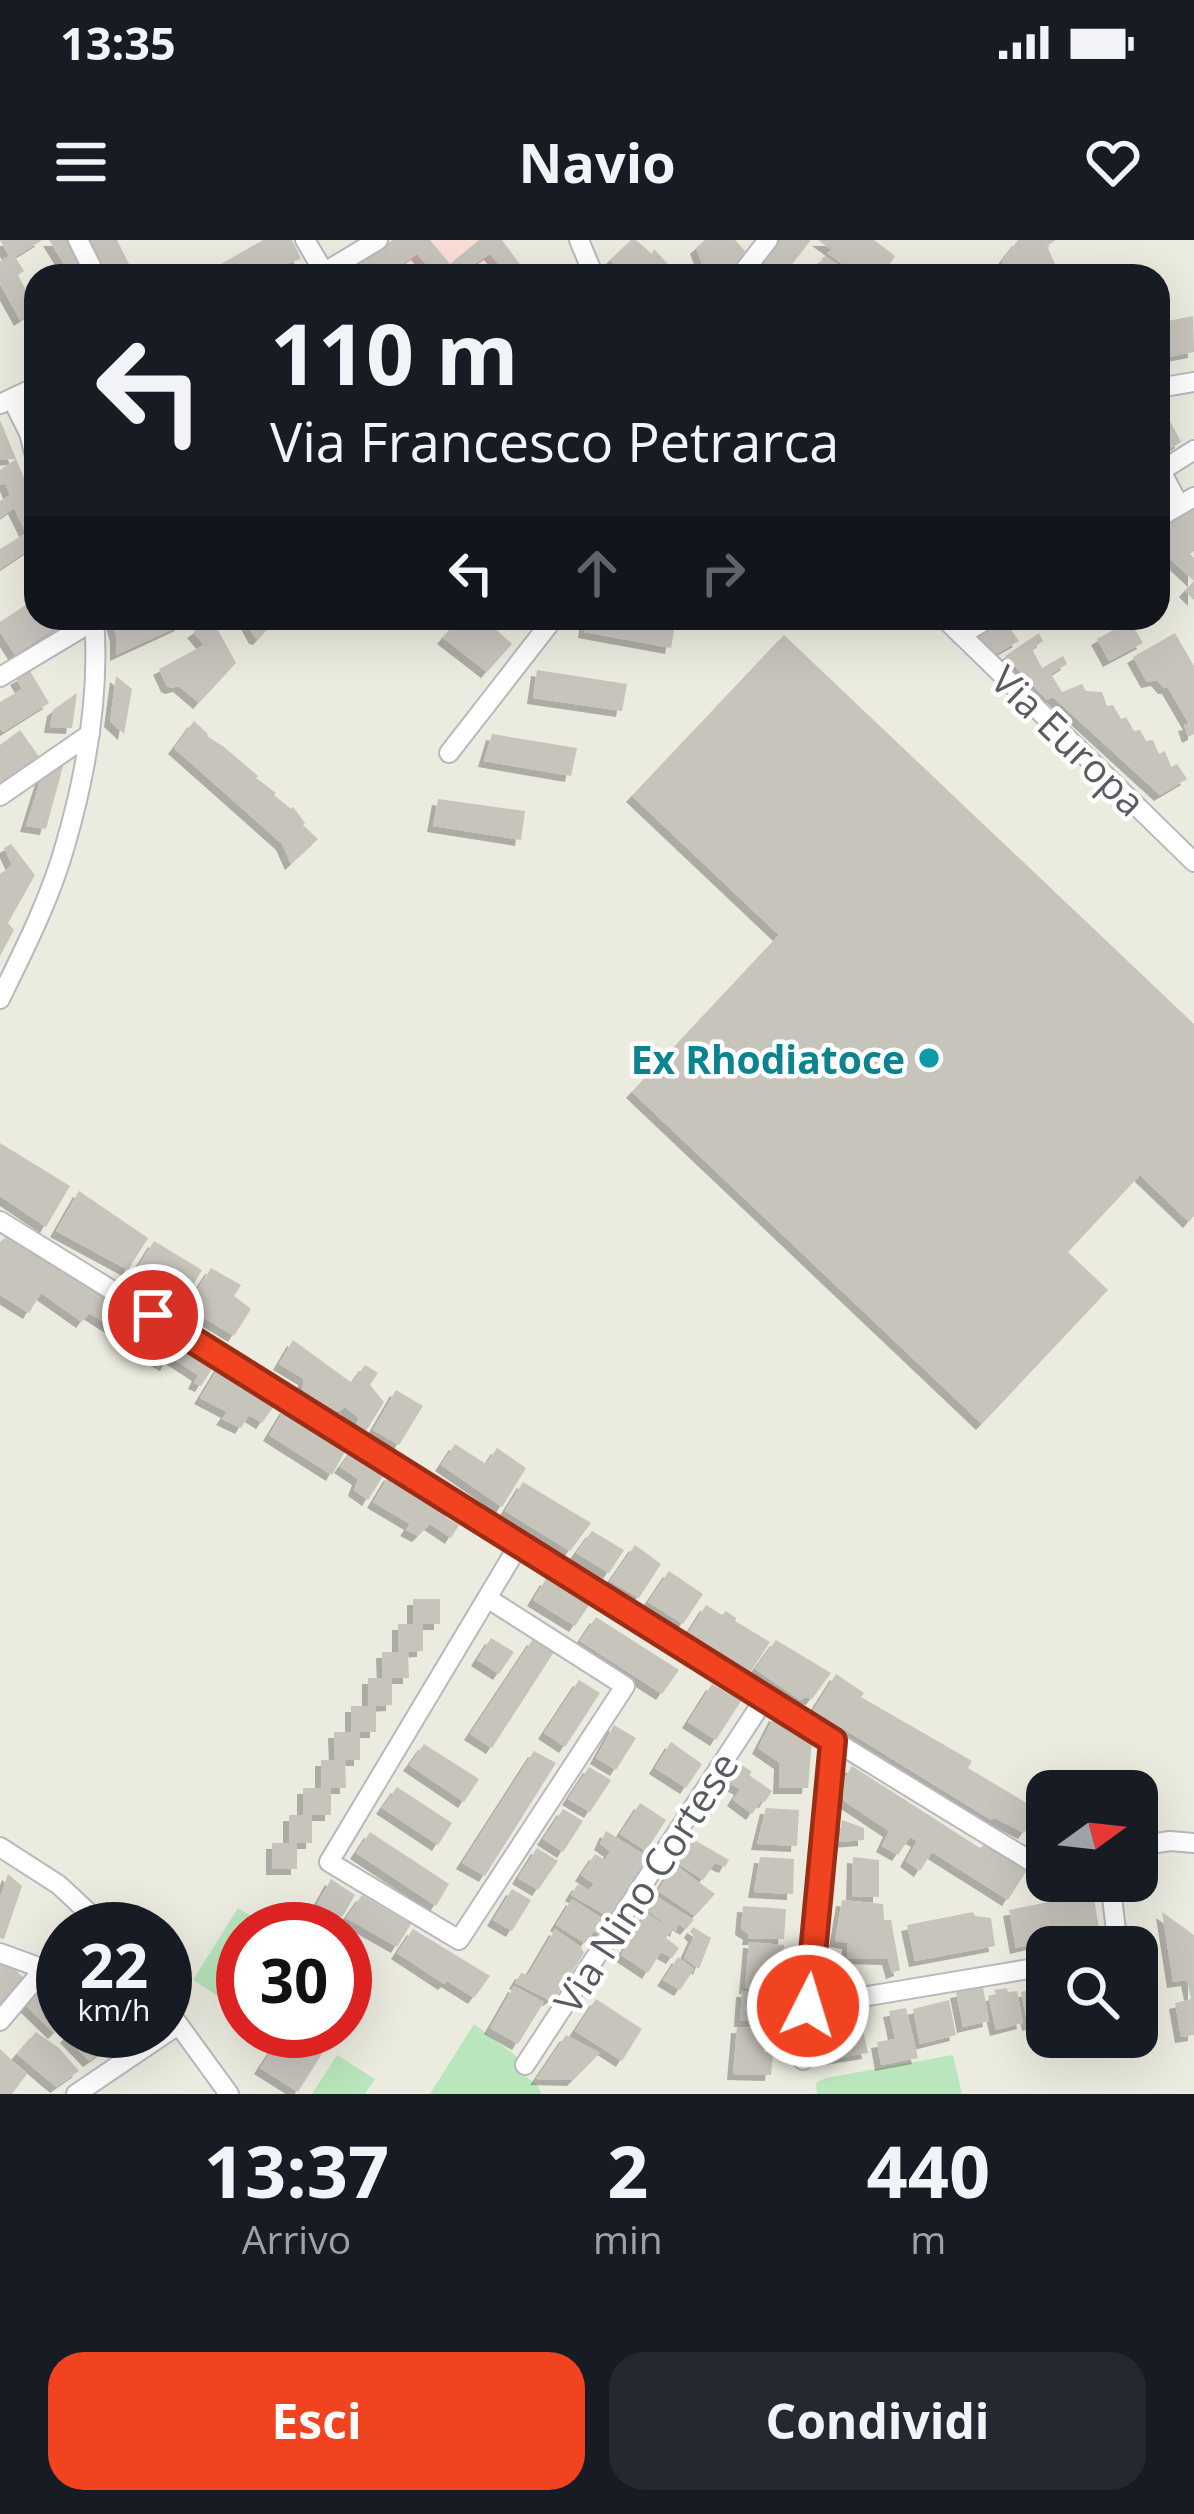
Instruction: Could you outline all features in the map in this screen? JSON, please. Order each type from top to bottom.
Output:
[{"type":"street","points":[[338,264],[378,240]]},
{"type":"street","points":[[749,264],[768,240]]},
{"type":"street","points":[[0,677],[76,630]]},
{"type":"street","points":[[0,999],[65,848],[90,734],[94,630]]},
{"type":"street","points":[[448,753],[545,630]]},
{"type":"street","name":"Via Europa","points":[[956,630],[1194,862]]},
{"type":"street","points":[[961,635],[969,630]]},
{"type":"street","points":[[0,796],[90,734]]},
{"type":"street","points":[[0,1221],[1026,1858]]},
{"type":"street","points":[[488,1598],[625,1686],[459,1940],[329,1862],[520,1543]]},
{"type":"street","name":"Via Nino Cortese","points":[[525,2066],[765,1698]]},
{"type":"street","points":[[802,2060],[833,1741]]},
{"type":"street","points":[[1158,1843],[1194,1843]]},
{"type":"street","points":[[0,1846],[77,1902]]},
{"type":"street","points":[[0,1954],[36,1967]]},
{"type":"street","points":[[808,2006],[1026,1970]]},
{"type":"street","points":[[0,2020],[36,1978]]},
{"type":"street","points":[[192,2044],[229,2094]]},
{"type":"street","points":[[76,2094],[129,2058]]},
{"type":"shaded area","points":[[393,240],[502,240],[520,264],[364,264],[361,259]]},
{"type":"green space","points":[[216,1943],[216,1995],[193,1980]]},
{"type":"green space","points":[[474,2024],[520,2059],[515,2068],[541,2094],[430,2094]]},
{"type":"green space","points":[[953,2055],[962,2094],[817,2094],[816,2083],[826,2078]]},
{"type":"green space","points":[[335,2058],[375,2079],[365,2094],[312,2094]]},
{"type":"building","points":[[0,240],[42,240],[15,257],[24,271],[18,275],[24,286],[24,317],[20,320],[0,284],[0,261],[9,256]]},
{"type":"building","points":[[49,240],[72,240],[84,264],[64,264]]},
{"type":"building","points":[[86,240],[117,240],[129,264],[97,264]]},
{"type":"building","points":[[263,240],[292,240],[301,259],[285,264],[221,264]]},
{"type":"building","points":[[393,240],[430,240],[450,264],[426,264],[417,254],[403,264],[353,264]]},
{"type":"building","points":[[479,240],[502,240],[520,264],[498,264],[490,254],[475,264],[450,264]]},
{"type":"building","points":[[636,240],[652,254],[654,249],[668,264],[614,264],[610,260]]},
{"type":"building","points":[[705,240],[735,240],[745,251],[737,264],[702,264],[696,248]]},
{"type":"building","points":[[777,240],[811,240],[792,264],[762,261]]},
{"type":"building","points":[[818,240],[874,240],[895,256],[890,264],[843,264],[827,253],[832,250]]},
{"type":"building","points":[[1018,240],[1056,240],[1047,246],[1055,264],[1002,261]]},
{"type":"building","points":[[1193,316],[1194,352],[1170,357],[1170,321]]},
{"type":"building","points":[[0,420],[24,478],[24,529],[14,508],[0,518],[0,501],[10,495],[5,483],[0,485],[0,470],[16,459],[0,460]]},
{"type":"building","points":[[1170,421],[1181,442],[1170,449]]},
{"type":"building","points":[[1194,504],[1194,551],[1190,554],[1194,581],[1170,559],[1170,517]]},
{"type":"building","points":[[24,534],[24,553],[0,569],[0,549]]},
{"type":"building","points":[[24,606],[24,630],[53,630],[15,655],[0,632],[0,622]]},
{"type":"building","points":[[114,630],[170,630],[116,655]]},
{"type":"building","points":[[218,630],[236,663],[199,703],[179,686],[167,686],[159,669],[204,645],[193,632]]},
{"type":"building","points":[[450,630],[497,630],[512,644],[487,672],[443,638]]},
{"type":"building","points":[[584,630],[674,630],[671,648]]},
{"type":"building","points":[[981,630],[1011,630],[1019,641],[994,655],[973,635]]},
{"type":"building","points":[[1114,630],[1135,630],[1143,643],[1109,661],[1097,639]]},
{"type":"building","points":[[1039,633],[1043,641],[1032,649],[1042,668],[1063,656],[1067,664],[1051,674],[1062,692],[1082,684],[1086,691],[1102,692],[1107,706],[1113,705],[1146,741],[1153,740],[1159,754],[1165,751],[1171,767],[1177,764],[1187,779],[1160,795],[1053,697],[1047,700],[1005,656]]},
{"type":"building","points":[[1175,633],[1194,666],[1194,734],[1188,737],[1184,725],[1189,724],[1168,688],[1157,680],[1147,682],[1133,657]]},
{"type":"building","name":"Ex Rhodiatoce","points":[[784,635],[1194,1024],[1194,1216],[1189,1222],[1140,1175],[1068,1252],[1108,1290],[982,1424],[632,1092],[779,935],[632,796]]},
{"type":"building","points":[[537,670],[627,684],[622,711],[533,698]]},
{"type":"building","points":[[30,671],[49,703],[3,732],[0,702],[22,689],[16,679]]},
{"type":"building","points":[[116,676],[132,689],[124,734],[110,721]]},
{"type":"building","points":[[77,693],[72,728],[50,727],[53,710]]},
{"type":"building","points":[[194,721],[293,807],[318,839],[291,864],[282,844],[174,748]]},
{"type":"building","points":[[20,730],[40,758],[0,786],[0,745]]},
{"type":"building","points":[[492,734],[577,748],[571,776],[484,761]]},
{"type":"building","points":[[65,759],[46,829],[26,826],[42,775]]},
{"type":"building","points":[[438,799],[525,811],[521,840],[433,826]]},
{"type":"building","points":[[11,844],[35,875],[8,923],[14,930],[0,956],[0,874],[12,865],[4,848]]},
{"type":"building","points":[[0,1143],[70,1186],[46,1227],[0,1196]]},
{"type":"building","points":[[79,1191],[148,1238],[128,1270],[56,1231]]},
{"type":"building","points":[[9,1233],[143,1315],[130,1339],[89,1313],[82,1322],[41,1293],[29,1313],[0,1295],[0,1244]]},
{"type":"building","points":[[154,1241],[202,1270],[182,1303],[134,1273]]},
{"type":"building","points":[[211,1268],[241,1285],[234,1296],[251,1309],[234,1336],[186,1307]]},
{"type":"building","points":[[149,1318],[217,1361],[201,1386],[194,1383],[198,1375],[170,1357],[166,1365],[131,1346]]},
{"type":"building","points":[[293,1340],[352,1383],[365,1365],[378,1373],[370,1385],[384,1402],[366,1431],[345,1407],[338,1412],[302,1392],[304,1379],[279,1364]]},
{"type":"building","points":[[220,1365],[277,1402],[262,1423],[249,1415],[241,1428],[222,1419],[227,1412],[200,1398]]},
{"type":"building","points":[[396,1390],[423,1406],[399,1445],[373,1430]]},
{"type":"building","points":[[286,1407],[348,1446],[332,1475],[269,1435]]},
{"type":"building","points":[[455,1444],[486,1464],[497,1448],[526,1468],[502,1507],[441,1465]]},
{"type":"building","points":[[354,1448],[387,1470],[368,1500],[354,1490],[358,1479],[340,1467]]},
{"type":"building","points":[[390,1474],[449,1510],[445,1517],[459,1525],[451,1538],[430,1524],[418,1536],[406,1530],[410,1524],[373,1502]]},
{"type":"building","points":[[523,1482],[591,1523],[570,1551],[505,1511]]},
{"type":"building","points":[[592,1531],[624,1550],[609,1573],[576,1553]]},
{"type":"building","points":[[635,1545],[661,1564],[639,1598],[610,1581]]},
{"type":"building","points":[[669,1571],[703,1594],[683,1624],[648,1602]]},
{"type":"building","points":[[546,1579],[589,1605],[575,1626],[533,1600]]},
{"type":"building","points":[[413,1599],[440,1599],[440,1624],[423,1624],[423,1651],[408,1652],[409,1678],[392,1678],[392,1705],[376,1706],[376,1732],[360,1732],[360,1760],[345,1760],[346,1788],[331,1788],[331,1815],[312,1815],[312,1843],[297,1843],[297,1869],[272,1869],[272,1843],[289,1843],[289,1815],[303,1815],[303,1788],[321,1788],[321,1760],[335,1760],[334,1732],[351,1732],[351,1706],[368,1706],[368,1678],[383,1678],[382,1652],[398,1652],[398,1624],[413,1624]]},
{"type":"building","points":[[706,1605],[722,1615],[726,1611],[770,1642],[750,1673],[688,1633]]},
{"type":"building","points":[[596,1617],[679,1670],[662,1694],[580,1641]]},
{"type":"building","points":[[491,1638],[514,1652],[499,1674],[477,1660]]},
{"type":"building","points":[[533,1639],[554,1652],[492,1748],[470,1734]]},
{"type":"building","points":[[776,1640],[831,1673],[812,1699],[800,1700],[755,1669]]},
{"type":"building","points":[[836,1674],[864,1693],[861,1697],[972,1761],[968,1768],[1026,1803],[1026,1830],[991,1820],[813,1710]]},
{"type":"building","points":[[579,1680],[600,1693],[565,1747],[544,1733]]},
{"type":"building","points":[[712,1684],[741,1701],[716,1740],[688,1722]]},
{"type":"building","points":[[775,1715],[812,1741],[808,1788],[779,1788],[780,1763],[758,1748]]},
{"type":"building","points":[[614,1725],[636,1738],[616,1770],[596,1758]]},
{"type":"building","points":[[671,1742],[702,1764],[686,1788],[655,1768]]},
{"type":"building","points":[[424,1744],[479,1779],[464,1802],[409,1765]]},
{"type":"building","points":[[534,1751],[556,1763],[485,1876],[462,1863]]},
{"type":"building","points":[[742,1765],[772,1791],[752,1814],[733,1800],[740,1789],[729,1783]]},
{"type":"building","points":[[852,1766],[980,1848],[985,1844],[1026,1872],[1008,1900],[932,1852],[920,1871],[906,1861],[917,1841],[910,1837],[898,1855],[882,1846],[889,1831],[844,1801],[843,1782]]},
{"type":"building","points":[[589,1767],[611,1780],[590,1812],[568,1799]]},
{"type":"building","points":[[397,1787],[452,1823],[438,1845],[382,1808]]},
{"type":"building","points":[[640,1803],[666,1820],[646,1851],[620,1834]]},
{"type":"building","points":[[766,1808],[799,1810],[797,1846],[757,1844]]},
{"type":"building","points":[[563,1809],[583,1821],[563,1852],[543,1839]]},
{"type":"building","points":[[842,1820],[864,1828],[864,1840],[839,1842]]},
{"type":"building","points":[[606,1831],[648,1857],[611,1918],[571,1895],[578,1884],[589,1890],[594,1884],[581,1875],[595,1854],[605,1860],[610,1851],[600,1844]]},
{"type":"building","points":[[370,1832],[449,1884],[436,1906],[356,1853]]},
{"type":"building","points":[[691,1838],[729,1860],[725,1867],[715,1863],[703,1880],[677,1863]]},
{"type":"building","points":[[537,1848],[558,1861],[538,1890],[518,1878]]},
{"type":"building","points":[[760,1857],[794,1859],[793,1894],[754,1892]]},
{"type":"building","points":[[853,1857],[879,1860],[879,1897],[852,1896]]},
{"type":"building","points":[[674,1864],[715,1894],[695,1916],[658,1891]]},
{"type":"building","points":[[8,1874],[22,1886],[4,1939],[0,1938],[0,1898]]},
{"type":"building","points":[[331,1879],[355,1895],[351,1902],[318,1902]]},
{"type":"building","points":[[512,1889],[531,1900],[512,1931],[493,1920]]},
{"type":"building","points":[[362,1895],[411,1924],[397,1947],[372,1933],[372,1902],[357,1902]]},
{"type":"building","points":[[659,1898],[694,1920],[686,1929],[678,1924],[676,1931],[648,1911]]},
{"type":"building","points":[[572,1899],[608,1922],[600,1935],[594,1931],[585,1943],[556,1925]]},
{"type":"building","points":[[842,1900],[883,1904],[884,1920],[891,1920],[900,1970],[892,1973],[888,1959],[847,1958],[848,1943],[835,1941]]},
{"type":"building","points":[[1049,1902],[1095,1902],[1099,1926],[1026,1926],[1026,1946],[1016,1948],[1009,1910]]},
{"type":"building","points":[[743,1906],[786,1909],[784,1939],[748,1939],[749,1934],[741,1929]]},
{"type":"building","points":[[973,1912],[991,1918],[995,1946],[915,1961],[907,1925]]},
{"type":"building","points":[[1162,1912],[1194,1935],[1194,2035],[1181,2037],[1175,2003],[1191,1999],[1187,1980],[1173,1982]]},
{"type":"building","points":[[646,1913],[672,1929],[666,1938],[679,1948],[672,1958],[661,1952],[648,1973],[621,1955]]},
{"type":"building","points":[[693,1927],[711,1938],[699,1969],[684,1958]]},
{"type":"building","points":[[413,1929],[490,1976],[474,1998],[397,1953]]},
{"type":"building","points":[[555,1929],[584,1953],[558,1994],[549,2000],[515,1983],[521,1973],[528,1975]]},
{"type":"building","points":[[749,1942],[784,1945],[782,1989],[745,1988]]},
{"type":"building","points":[[678,1957],[694,1969],[680,1990],[663,1980]]},
{"type":"building","points":[[0,1964],[12,1967],[25,1979],[0,2010]]},
{"type":"building","points":[[36,1986],[36,2016],[23,2003]]},
{"type":"building","points":[[514,1986],[544,2002],[518,2044],[490,2028]]},
{"type":"building","points":[[983,1987],[989,2021],[963,2027],[956,1992]]},
{"type":"building","points":[[1007,1988],[1017,1991],[1023,2023],[996,2030],[988,1996]]},
{"type":"building","points":[[742,1991],[780,1993],[777,2021],[740,2021]]},
{"type":"building","points":[[596,1999],[642,2029],[622,2061],[575,2031]]},
{"type":"building","points":[[949,2000],[956,2035],[920,2044],[913,2009]]},
{"type":"building","points":[[906,2008],[918,2058],[881,2065],[877,2042],[895,2039],[889,2011]]},
{"type":"building","points":[[860,2017],[868,2053],[825,2060],[826,2022]]},
{"type":"building","points":[[737,2027],[768,2028],[764,2052],[773,2053],[771,2075],[733,2074]]},
{"type":"building","points":[[36,2032],[36,2058],[68,2058],[79,2071],[56,2087],[17,2054]]},
{"type":"building","points":[[566,2035],[600,2053],[573,2080],[536,2079]]},
{"type":"building","points":[[0,2049],[27,2074],[12,2094],[0,2094]]},
{"type":"building","points":[[266,2058],[319,2058],[298,2092],[260,2068]]},
{"type":"place","name":"Ex Rhodiatoce","points":[[929,1058]]},
{"type":"route","points":[[153,1315],[833,1741],[808,2006]]}]
